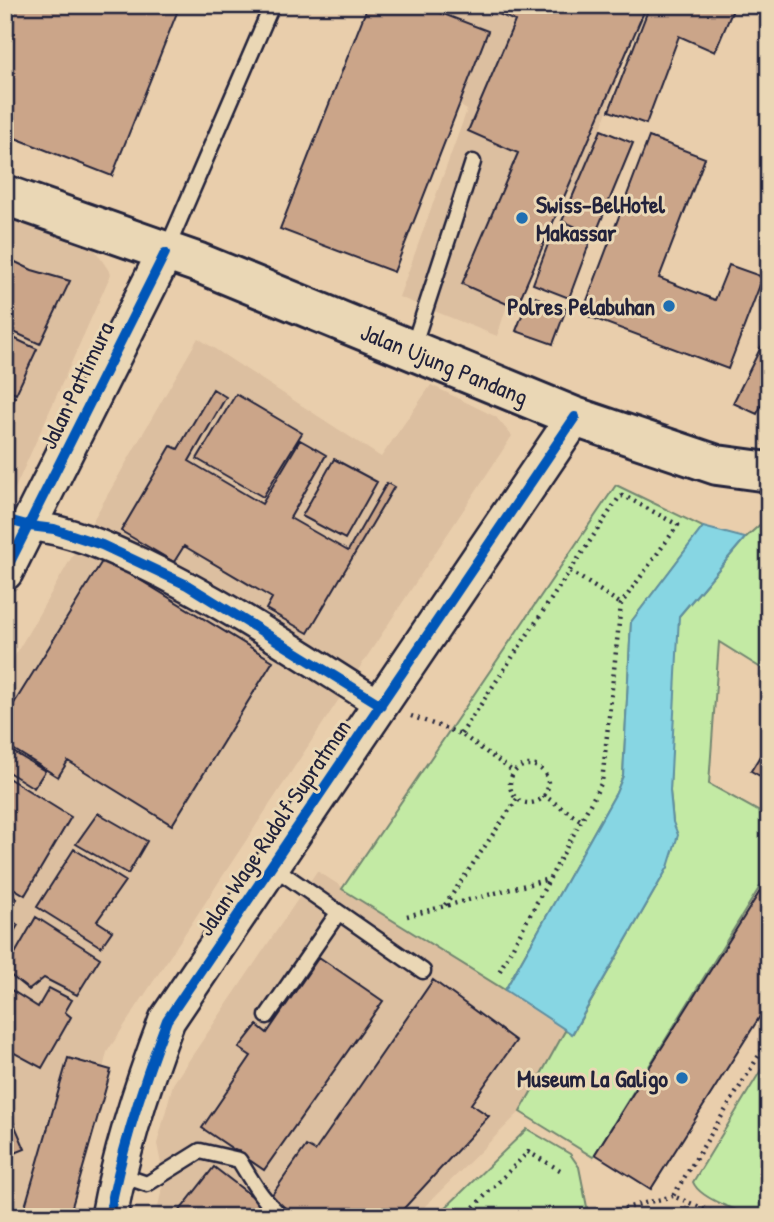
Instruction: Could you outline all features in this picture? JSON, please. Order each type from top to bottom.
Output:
[{"type":"main road","name":"Jalan Ujung Pandang","points":[[5,195],[199,263],[575,417],[725,467],[769,489]]},
{"type":"main road","name":"Jalan Ujung Pandang","points":[[725,467],[769,472]]},
{"type":"street","name":"Jalan Pattimura","points":[[5,572],[18,523],[165,253]]},
{"type":"street","name":"Jalan Wage Rudolf Supratman","points":[[109,1217],[118,1174],[153,1056],[167,1020],[575,417]]},
{"type":"street","points":[[18,523],[54,528],[102,545],[187,585],[382,705]]},
{"type":"lane","points":[[165,253],[272,5]]},
{"type":"lane","points":[[412,350],[473,162]]},
{"type":"lane","points":[[272,866],[423,971]]},
{"type":"lane","points":[[267,1016],[338,913]]},
{"type":"lane","points":[[118,1174],[147,1184],[200,1151],[239,1160],[262,1197],[283,1217]]},
{"type":"path","points":[[461,734],[622,496],[678,525],[621,604],[603,782],[498,974]]},
{"type":"path","points":[[570,571],[621,604]]},
{"type":"path","points":[[382,705],[461,734],[514,772]]},
{"type":"path","points":[[531,765],[541,769],[547,776],[548,786],[544,795],[536,802],[517,799],[511,791],[510,781],[514,772],[522,766],[531,765]]},
{"type":"path","points":[[544,795],[582,821]]},
{"type":"path","points":[[444,906],[517,799]]},
{"type":"path","points":[[407,916],[550,878]]},
{"type":"path","points":[[673,1196],[769,1039]]},
{"type":"path","points":[[464,1217],[528,1152],[561,1170]]},
{"type":"path","points":[[590,1217],[673,1196],[724,1217]]},
{"type":"shaded area","points":[[369,5],[642,5],[579,195],[547,183],[497,336],[399,297],[467,110],[447,97]]},
{"type":"shaded area","points":[[5,207],[85,235],[111,274],[12,495],[5,493]]},
{"type":"shaded area","points":[[198,338],[381,457],[431,385],[496,417],[512,436],[107,1052],[68,1217],[5,1217],[5,673]]},
{"type":"shaded area","points":[[317,871],[565,1031],[520,1112],[414,1217],[156,1217],[164,1178],[157,1144],[173,1084]]},
{"type":"green space","points":[[616,485],[703,527],[631,622],[623,776],[505,990],[342,889]]},
{"type":"green space","points":[[763,522],[769,524],[769,673],[719,642],[709,784],[769,817],[769,872],[593,1157],[520,1112],[565,1031],[573,1033],[668,867],[673,822],[670,791],[675,613],[680,615],[745,538]]},
{"type":"green space","points":[[769,1057],[769,1217],[750,1214],[715,1201],[697,1189],[693,1182]]},
{"type":"green space","points":[[527,1129],[570,1154],[579,1167],[589,1217],[436,1217]]},
{"type":"water","points":[[703,527],[745,538],[679,616],[670,791],[673,822],[678,835],[668,867],[572,1034],[505,990],[623,776],[631,622]]},
{"type":"building","points":[[5,5],[180,5],[112,176],[5,134]]},
{"type":"building","points":[[368,5],[420,5],[488,31],[394,272],[280,229]]},
{"type":"building","name":"Swiss-BelHotel Makassar","points":[[478,5],[647,5],[516,308],[462,284],[518,153],[468,131],[515,21]]},
{"type":"building","points":[[650,5],[735,5],[715,52],[679,36],[646,124],[609,111]]},
{"type":"building","points":[[601,130],[633,143],[595,235],[562,221]]},
{"type":"building","points":[[649,137],[705,158],[659,278],[715,300],[729,265],[763,277],[728,369],[582,314]]},
{"type":"building","points":[[553,231],[589,244],[569,298],[533,284]]},
{"type":"building","points":[[5,257],[32,270],[70,281],[40,344],[5,328]]},
{"type":"building","points":[[530,295],[566,309],[553,344],[516,331]]},
{"type":"building","points":[[769,331],[769,391],[757,414],[733,403]]},
{"type":"building","points":[[5,334],[37,349],[16,394],[5,389]]},
{"type":"building","points":[[213,389],[226,397],[189,461],[262,504],[300,440],[309,445],[326,455],[290,518],[348,551],[387,483],[394,487],[308,633],[266,609],[272,598],[184,546],[174,562],[121,531],[171,446],[178,449]]},
{"type":"building","points":[[5,393],[15,397],[5,424]]},
{"type":"building","points":[[236,394],[302,433],[263,497],[197,459]]},
{"type":"building","points":[[334,459],[377,482],[345,539],[302,516]]},
{"type":"building","points":[[104,558],[273,661],[172,825],[68,761],[58,777],[5,744],[5,718]]},
{"type":"building","points":[[769,741],[769,781],[751,771]]},
{"type":"building","points":[[5,747],[45,771],[34,788],[5,770]]},
{"type":"building","points":[[5,776],[71,817],[25,895],[5,883]]},
{"type":"building","points":[[98,813],[147,841],[128,874],[76,844]]},
{"type":"building","points":[[74,849],[125,881],[97,921],[112,931],[101,947],[37,907]]},
{"type":"building","name":"Museum La Galigo","points":[[769,877],[769,1002],[651,1189],[595,1154]]},
{"type":"building","points":[[5,891],[17,899],[5,916]]},
{"type":"building","points":[[5,916],[18,925],[5,946]]},
{"type":"building","points":[[36,917],[100,958],[77,995],[44,978],[29,990],[5,971]]},
{"type":"building","points":[[319,957],[383,1001],[264,1170],[202,1128],[251,1056],[239,1048],[257,1025],[267,1033]]},
{"type":"building","points":[[433,980],[516,1041],[471,1104],[489,1116],[396,1217],[289,1217],[267,1202],[306,1146],[315,1151]]},
{"type":"building","points":[[5,986],[38,1007],[49,988],[72,1000],[65,1012],[71,1017],[42,1068],[5,1048]]},
{"type":"building","points":[[68,1058],[111,1070],[69,1217],[22,1217]]},
{"type":"building","points":[[8,1110],[25,1149],[5,1157],[5,1112]]},
{"type":"building","points":[[214,1167],[279,1217],[175,1217]]},
{"type":"cycle path","points":[[5,572],[165,253]]},
{"type":"cycle path","points":[[109,1217],[134,1117],[167,1020],[575,417]]},
{"type":"cycle path","points":[[5,519],[54,529],[102,545],[187,585],[381,705]]},
{"type":"place","name":"Swiss-BelHotel Makassar","points":[[522,218]]},
{"type":"place","name":"Polres Pelabuhan","points":[[669,306]]},
{"type":"place","name":"Museum La Galigo","points":[[682,1078]]}]
